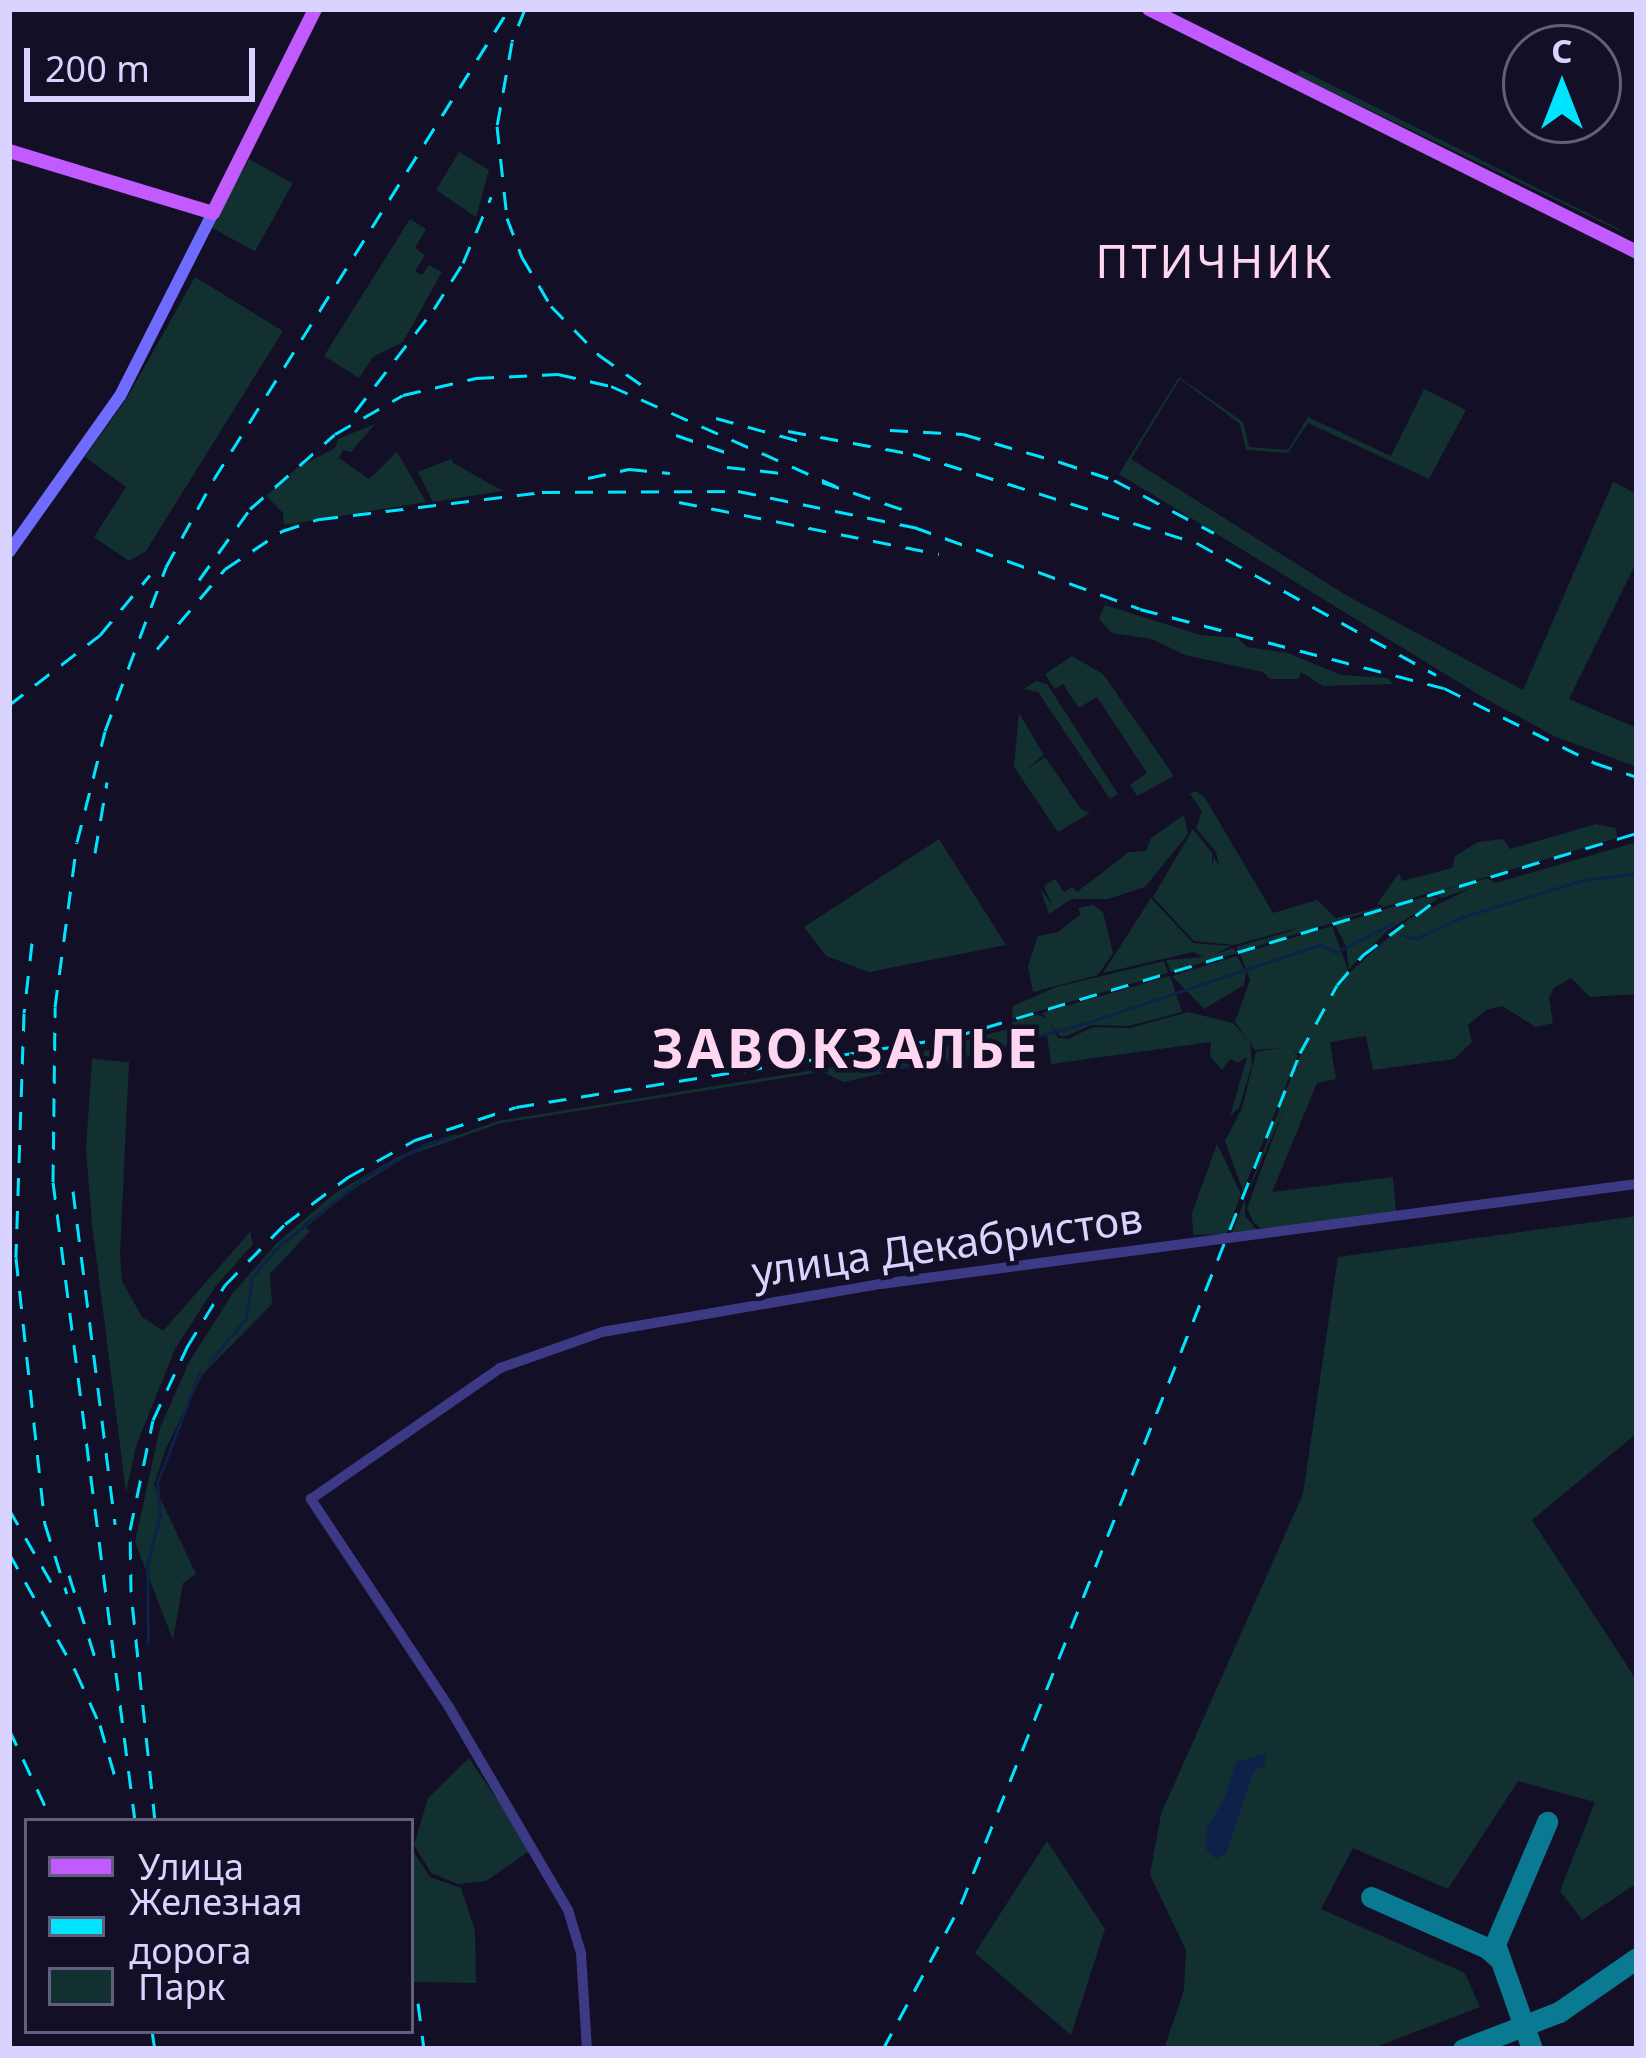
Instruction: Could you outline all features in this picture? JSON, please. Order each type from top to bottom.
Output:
[{"type":"main road","points":[[9,552],[120,396],[315,9]]},
{"type":"main road","points":[[1149,9],[1637,252]]},
{"type":"main road","points":[[9,152],[213,213]]},
{"type":"street","name":"улица Декабристов","points":[[587,2049],[581,1953],[568,1910],[449,1707],[311,1499],[500,1368],[608,1330],[881,1284],[1637,1184]]},
{"type":"green space","points":[[1301,70],[1617,228],[1626,234],[1295,74]]},
{"type":"green space","points":[[459,152],[489,170],[476,217],[436,190]]},
{"type":"green space","points":[[249,159],[293,183],[255,251],[211,227]]},
{"type":"green space","points":[[410,219],[426,229],[415,248],[425,255],[415,271],[422,275],[429,265],[442,272],[403,342],[373,357],[359,378],[324,356]]},
{"type":"green space","points":[[195,277],[283,331],[146,551],[129,561],[94,537],[126,487],[85,457],[127,398]]},
{"type":"green space","points":[[1179,377],[1243,422],[1249,447],[1288,450],[1308,417],[1391,456],[1424,389],[1466,410],[1429,479],[1308,423],[1288,453],[1246,450],[1240,424],[1180,379],[1131,459],[1344,594],[1523,690],[1613,482],[1637,494],[1637,561],[1569,699],[1637,728],[1637,767],[1554,736],[1481,696],[1119,474]]},
{"type":"green space","points":[[375,424],[351,452],[343,450],[339,458],[369,479],[397,452],[426,502],[284,525],[283,513],[266,496],[298,467],[335,448],[338,439]]},
{"type":"green space","points":[[451,459],[503,491],[433,502],[418,472]]},
{"type":"green space","points":[[1105,605],[1200,635],[1238,638],[1247,647],[1288,653],[1341,675],[1388,678],[1393,684],[1323,686],[1301,672],[1298,679],[1270,679],[1263,672],[1185,655],[1152,639],[1112,633],[1099,619]]},
{"type":"green space","points":[[1072,656],[1103,674],[1174,776],[1137,796],[1130,785],[1147,773],[1097,697],[1079,708],[1063,684],[1055,689],[1045,674]]},
{"type":"green space","points":[[1036,681],[1047,684],[1118,794],[1110,799],[1038,692],[1024,689]]},
{"type":"green space","points":[[1019,713],[1044,755],[1025,770],[1045,757],[1081,809],[1090,813],[1058,832],[1014,767]]},
{"type":"green space","points":[[1195,791],[1205,798],[1273,913],[1317,900],[1336,918],[1384,906],[1377,904],[1399,873],[1402,881],[1452,868],[1455,856],[1478,842],[1503,839],[1510,849],[1596,824],[1616,828],[1617,838],[1436,892],[1488,878],[1495,883],[1637,842],[1637,994],[1590,997],[1571,978],[1554,988],[1549,998],[1553,1023],[1536,1027],[1502,1006],[1486,1010],[1468,1025],[1472,1042],[1454,1059],[1373,1070],[1366,1036],[1330,1042],[1336,1079],[1317,1083],[1272,1192],[1393,1177],[1396,1212],[1263,1230],[1254,1223],[1247,1208],[1283,1111],[1245,1199],[1245,1216],[1258,1231],[1232,1233],[1300,1055],[1306,1055],[1292,1052],[1298,1055],[1243,1191],[1225,1141],[1242,1108],[1256,1052],[1280,1048],[1255,1050],[1235,1022],[1250,980],[1240,954],[1332,926],[1349,973],[1409,919],[1471,888],[1442,898],[1429,893],[1238,952],[1236,947],[1297,928],[1234,945],[1194,941],[1153,897],[1193,829],[1212,853],[1212,867],[1214,857],[1219,866],[1216,852],[1196,828],[1202,811],[1190,794]]},
{"type":"green space","points":[[1184,815],[1188,834],[1145,887],[1108,899],[1071,899],[1049,914],[1040,888],[1052,905],[1044,886],[1055,879],[1064,892],[1072,887],[1077,892],[1129,852],[1146,851],[1151,838]]},
{"type":"green space","points":[[939,839],[1006,945],[869,972],[826,956],[804,927]]},
{"type":"green space","points":[[1430,895],[1438,899],[1387,931],[1349,969],[1346,946],[1335,925]]},
{"type":"green space","points":[[1151,898],[1193,943],[1231,946],[1215,954],[1233,948],[1237,953],[1171,972],[1166,960],[1203,957],[1193,952],[1103,973]]},
{"type":"green space","points":[[1093,905],[1103,912],[1113,953],[1098,975],[1033,992],[1028,966],[1038,936],[1058,932],[1081,914],[1078,908]]},
{"type":"green space","points":[[1237,956],[1246,973],[1244,985],[1204,1009],[1172,976]]},
{"type":"green space","points":[[1164,961],[1168,973],[1012,1019],[1013,1006],[1056,987]]},
{"type":"green space","points":[[1170,976],[1182,1012],[1129,1026],[1092,1025],[1066,1036],[1060,1036],[1042,1013]]},
{"type":"green space","points":[[1188,1012],[1233,1023],[1250,1042],[1252,1065],[1239,1108],[1230,1116],[1247,1057],[1238,1063],[1230,1059],[1222,1070],[1210,1056],[1211,1042],[1051,1064],[1047,1035],[1015,1042],[1012,1022],[1038,1015],[1048,1019],[1058,1038],[1068,1039],[1093,1027],[1130,1028]]},
{"type":"green space","points":[[1009,1029],[1013,1044],[844,1082],[822,1072],[501,1123],[407,1156],[333,1202],[303,1225],[310,1231],[270,1274],[272,1304],[203,1374],[166,1448],[154,1485],[196,1574],[183,1583],[173,1640],[135,1542],[160,1428],[189,1362],[233,1293],[277,1243],[335,1193],[401,1155],[498,1121],[913,1054]]},
{"type":"green space","points":[[92,1059],[129,1062],[120,1253],[122,1281],[142,1317],[163,1331],[250,1232],[253,1244],[215,1287],[175,1349],[136,1446],[126,1493],[86,1150]]},
{"type":"green space","points":[[1217,1144],[1241,1194],[1226,1234],[1193,1235],[1192,1213]]},
{"type":"green space","points":[[1637,1216],[1637,1433],[1532,1520],[1637,1681],[1637,1883],[1582,1920],[1560,1891],[1595,1802],[1518,1781],[1448,1889],[1353,1848],[1321,1909],[1465,1973],[1480,2007],[1371,2049],[1164,2049],[1184,1990],[1186,1950],[1150,1875],[1161,1814],[1303,1494],[1338,1257]]},
{"type":"green space","points":[[469,1758],[531,1850],[486,1881],[458,1884],[431,1873],[414,1845],[428,1798]]},
{"type":"green space","points":[[1047,1841],[1105,1929],[1071,2035],[975,1953]]},
{"type":"green space","points":[[414,1853],[430,1877],[461,1888],[475,1931],[476,1983],[414,1982]]},
{"type":"water","points":[[1266,1753],[1265,1765],[1254,1771],[1226,1854],[1216,1859],[1206,1850],[1207,1827],[1225,1798],[1236,1762]]},
{"type":"waterway","points":[[1402,936],[1417,938],[1462,917],[1583,880],[1637,873]]},
{"type":"waterway","points":[[871,1071],[953,1059],[1086,1023],[1319,945],[1336,952],[1392,924]]},
{"type":"waterway","points":[[208,1364],[246,1318],[252,1277],[279,1246],[364,1178],[424,1145],[454,1135]]},
{"type":"waterway","points":[[148,1642],[147,1565],[160,1516],[157,1483],[200,1371]]},
{"type":"taxiway","points":[[1532,2049],[1495,1944],[1547,1822]]},
{"type":"taxiway","points":[[1371,1897],[1487,1948],[1498,1958]]},
{"type":"taxiway","points":[[1463,2049],[1559,2012],[1637,1958]]},
{"type":"railway","points":[[135,1818],[53,1182],[55,1007],[77,842],[105,731],[166,567],[214,479],[509,9]]},
{"type":"railway","points":[[525,9],[512,42],[497,126],[507,218],[522,257],[551,306],[599,355],[646,388]]},
{"type":"railway","points":[[355,412],[434,309],[463,263],[491,197]]},
{"type":"railway","points":[[199,580],[250,509],[335,434],[403,395],[476,378],[558,374],[611,386],[836,486]]},
{"type":"railway","points":[[716,418],[803,442]]},
{"type":"railway","points":[[890,430],[963,434],[1060,462],[1114,480],[1214,533]]},
{"type":"railway","points":[[788,431],[913,454],[1197,543],[1436,675]]},
{"type":"railway","points":[[676,435],[728,453]]},
{"type":"railway","points":[[727,467],[781,473]]},
{"type":"railway","points":[[588,478],[629,469],[670,473]]},
{"type":"railway","points":[[822,482],[913,513]]},
{"type":"railway","points":[[157,649],[225,569],[282,531],[320,519],[542,492],[738,491],[914,527],[1140,609],[1444,688],[1595,763],[1637,777]]},
{"type":"railway","points":[[679,502],[939,554]]},
{"type":"railway","points":[[9,705],[100,635],[150,575]]},
{"type":"railway","points":[[95,853],[107,782]]},
{"type":"railway","points":[[155,1818],[131,1592],[130,1530],[153,1420],[187,1347],[225,1285],[285,1224],[348,1177],[415,1140],[516,1107],[953,1037],[1637,833]]},
{"type":"railway","points":[[883,2049],[961,1904],[1300,1053],[1337,985],[1363,955],[1431,904]]},
{"type":"railway","points":[[32,943],[24,1013],[16,1258],[45,1524],[67,1594]]},
{"type":"railway","points":[[73,1191],[115,1524]]},
{"type":"railway","points":[[9,1509],[55,1589]]},
{"type":"railway","points":[[9,1553],[76,1672],[100,1725],[116,1780]]},
{"type":"railway","points":[[69,1575],[98,1667]]},
{"type":"railway","points":[[9,1729],[51,1818]]},
{"type":"railway","points":[[418,2003],[424,2049]]},
{"type":"railway","points":[[152,2034],[155,2049]]},
{"type":"district","name":"ПТИЧНИК","points":[[1215,261]]},
{"type":"district","name":"ЗАВОКЗАЛЬЕ","points":[[846,1047]]}]
